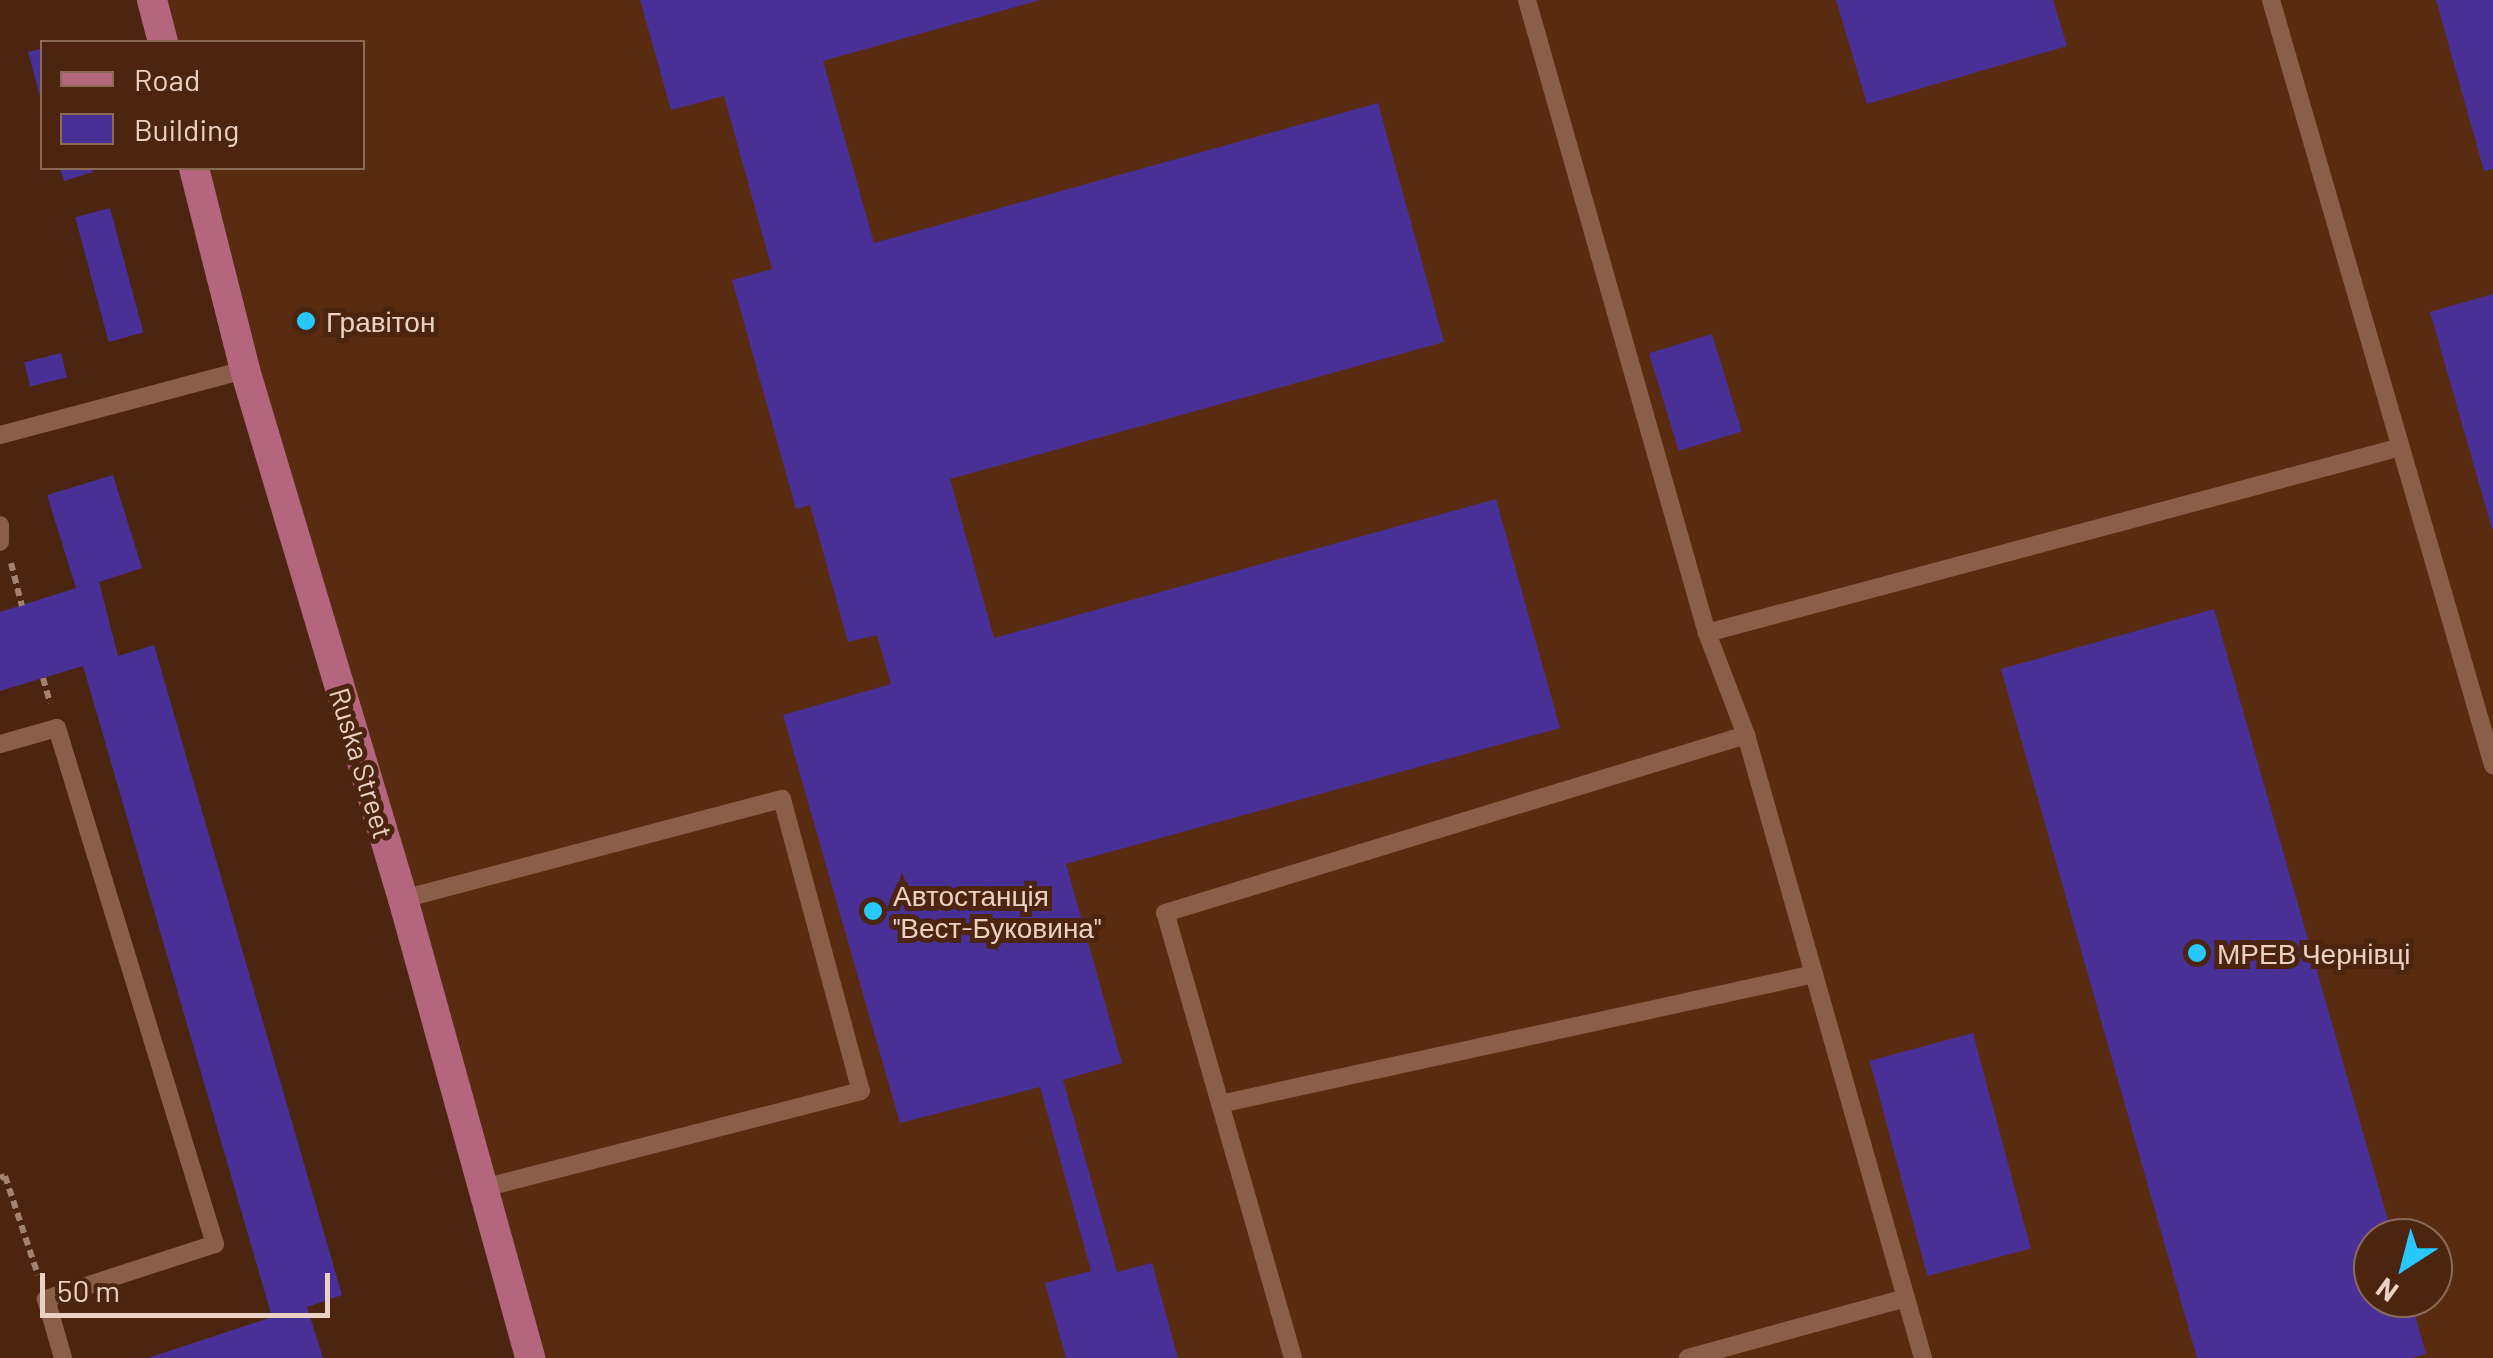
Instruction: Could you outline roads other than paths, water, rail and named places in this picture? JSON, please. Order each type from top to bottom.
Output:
[{"type":"main road","points":[[152,0],[162,40]]},
{"type":"main road","name":"Ruska Street","points":[[195,170],[245,370],[403,899],[530,1358]]},
{"type":"lane","points":[[1528,0],[1706,633],[1746,736],[1906,1298],[1918,1357]]},
{"type":"lane","points":[[2271,0],[2493,765]]},
{"type":"lane","points":[[0,436],[245,370]]},
{"type":"lane","points":[[1706,633],[2400,447]]},
{"type":"lane","points":[[0,744],[57,728],[215,1244],[46,1299],[63,1358]]},
{"type":"lane","points":[[1293,1358],[1165,913],[1746,736]]},
{"type":"lane","points":[[403,899],[782,800],[861,1091],[483,1188]]},
{"type":"lane","points":[[1220,1104],[1814,974]]},
{"type":"lane","points":[[1688,1358],[1906,1298]]},
{"type":"place","name":"Гравітон","points":[[306,321]]},
{"type":"place","name":"Автостанція \"Вест-Буковина\"","points":[[873,911]]},
{"type":"place","name":"МРЕВ Чернівці","points":[[2197,953]]}]
